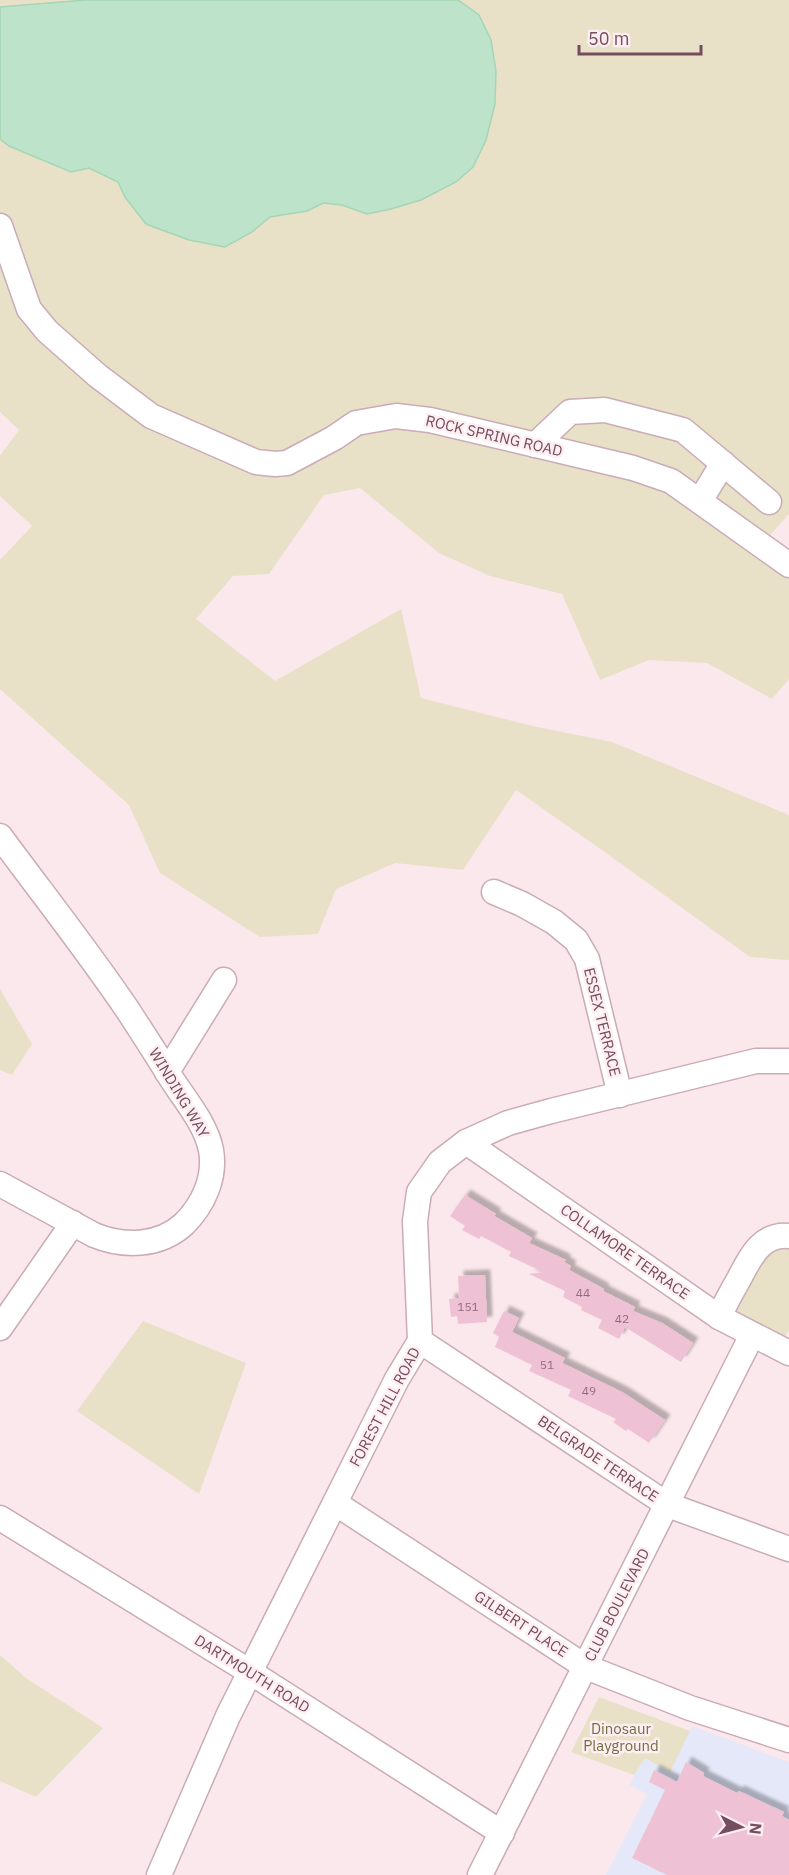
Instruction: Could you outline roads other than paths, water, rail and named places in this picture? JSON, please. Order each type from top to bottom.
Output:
[{"type":"street","name":"ROCK SPRING ROAD","points":[[0,226],[29,309],[47,331],[98,376],[151,416],[256,462],[287,463],[334,438],[356,423],[396,416],[430,420],[633,468],[671,481],[789,565]]},
{"type":"street","points":[[535,445],[570,412],[604,410],[683,430],[769,502]]},
{"type":"street","points":[[700,501],[723,463]]},
{"type":"street","name":"WINDING WAY","points":[[0,836],[127,1008],[207,1136],[212,1169],[202,1201],[180,1227],[166,1236],[149,1241],[124,1243],[108,1240],[0,1184]]},
{"type":"street","name":"ESSEX TERRACE","points":[[494,892],[554,922],[576,940],[587,959],[620,1095]]},
{"type":"street","points":[[167,1072],[224,980]]},
{"type":"street","name":"FOREST HILL ROAD","points":[[159,1875],[228,1716],[397,1379],[420,1341],[416,1221],[419,1192],[440,1161],[466,1142],[508,1123],[756,1061],[789,1061]]},
{"type":"street","name":"COLLAMORE TERRACE","points":[[466,1142],[719,1317],[789,1353]]},
{"type":"street","points":[[0,1328],[73,1223]]},
{"type":"street","points":[[719,1317],[752,1254],[771,1238],[789,1236]]},
{"type":"street","name":"CLUB BOULEVARD","points":[[480,1875],[752,1335]]},
{"type":"street","name":"BELGRADE TERRACE","points":[[420,1341],[668,1505],[789,1549]]},
{"type":"street","name":"GILBERT PLACE","points":[[335,1503],[586,1667],[690,1708],[789,1740]]},
{"type":"street","name":"DARTMOUTH ROAD","points":[[0,1518],[250,1672],[502,1833]]},
{"type":"park label","name":"Dinosaur Playground","points":[[621,1738]]}]
